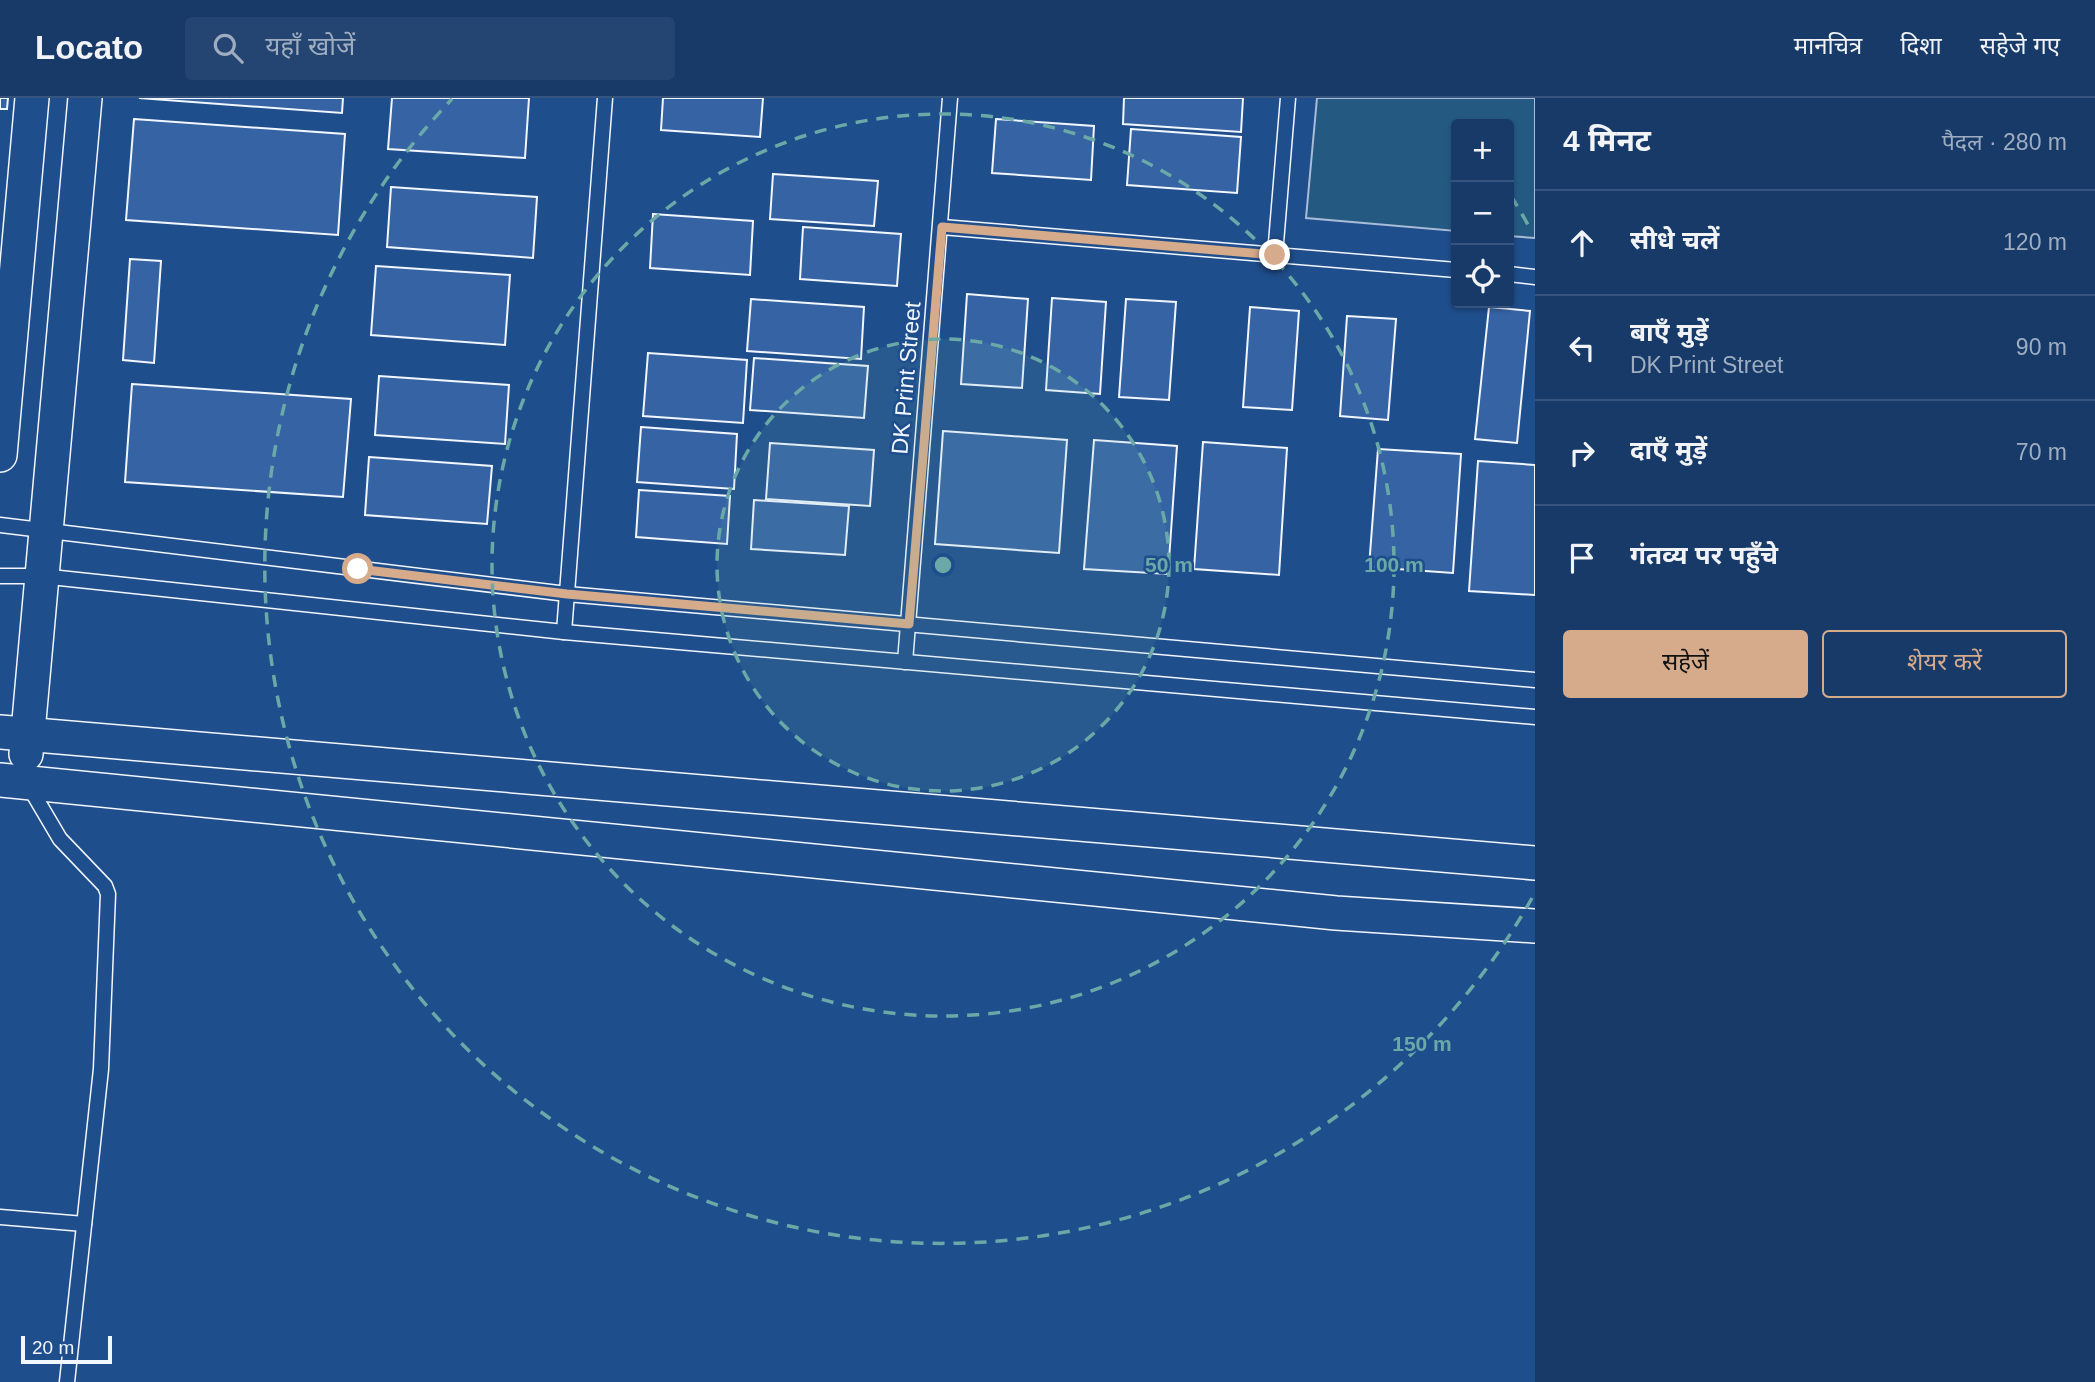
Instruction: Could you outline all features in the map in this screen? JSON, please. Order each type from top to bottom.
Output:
[{"type":"street","points":[[0,455],[32,98]]},
{"type":"street","points":[[85,98],[47,531],[13,733],[13,781],[1336,913],[1535,926]]},
{"type":"street","points":[[13,733],[1535,863]]},
{"type":"lane","points":[[564,632],[605,98]]},
{"type":"lane","name":"DK Print Street","points":[[905,662],[942,227],[950,98]]},
{"type":"lane","points":[[1275,255],[1288,98]]},
{"type":"lane","points":[[942,227],[1451,270]]},
{"type":"lane","points":[[1514,275],[1535,277]]},
{"type":"lane","points":[[0,525],[567,594],[1535,680]]},
{"type":"lane","points":[[0,576],[41,576],[564,632],[1535,717]]},
{"type":"lane","points":[[13,781],[60,839],[106,886],[108,894],[101,1069],[67,1382]]},
{"type":"lane","points":[[0,1217],[84,1224]]},
{"type":"shaded area","points":[[1317,98],[1535,98],[1535,238],[1514,236],[1514,119],[1451,119],[1451,231],[1306,218]]},
{"type":"building","points":[[0,98],[8,98],[7,109],[0,109]]},
{"type":"building","points":[[139,98],[343,98],[342,113]]},
{"type":"building","points":[[392,98],[529,98],[525,158],[388,149]]},
{"type":"building","points":[[663,98],[763,98],[760,137],[661,130]]},
{"type":"building","points":[[1124,98],[1243,98],[1241,132],[1123,124]]},
{"type":"building","points":[[134,119],[345,134],[338,235],[126,220]]},
{"type":"building","points":[[996,119],[1094,126],[1091,180],[992,173]]},
{"type":"building","points":[[1131,129],[1241,137],[1237,193],[1127,185]]},
{"type":"building","points":[[773,174],[878,181],[874,226],[770,219]]},
{"type":"building","points":[[391,187],[537,197],[533,258],[387,247]]},
{"type":"building","points":[[653,214],[753,221],[750,275],[650,268]]},
{"type":"building","points":[[803,227],[901,234],[897,286],[800,279]]},
{"type":"building","points":[[130,259],[161,261],[154,363],[123,360]]},
{"type":"building","points":[[376,266],[510,275],[505,345],[371,335]]},
{"type":"building","points":[[967,294],[1028,299],[1022,388],[961,384]]},
{"type":"building","points":[[1052,298],[1106,302],[1100,394],[1046,390]]},
{"type":"building","points":[[751,299],[864,307],[861,359],[747,351]]},
{"type":"building","points":[[1126,299],[1176,302],[1169,400],[1119,397]]},
{"type":"building","points":[[1250,307],[1299,311],[1292,410],[1243,407]]},
{"type":"building","points":[[1489,308],[1530,311],[1517,443],[1475,439]]},
{"type":"building","points":[[1347,316],[1396,319],[1388,420],[1340,416]]},
{"type":"building","points":[[648,353],[747,360],[743,423],[643,416]]},
{"type":"building","points":[[754,358],[868,366],[864,418],[750,410]]},
{"type":"building","points":[[379,376],[509,385],[505,444],[375,435]]},
{"type":"building","points":[[132,384],[351,399],[343,497],[125,482]]},
{"type":"building","points":[[641,427],[737,434],[734,489],[637,482]]},
{"type":"building","points":[[943,431],[1067,440],[1059,553],[935,544]]},
{"type":"building","points":[[1094,440],[1177,446],[1168,574],[1084,569]]},
{"type":"building","points":[[1203,442],[1287,448],[1279,575],[1194,569]]},
{"type":"building","points":[[770,443],[874,450],[870,506],[766,499]]},
{"type":"building","points":[[1378,449],[1461,454],[1453,573],[1369,567]]},
{"type":"building","points":[[369,457],[492,466],[487,524],[365,515]]},
{"type":"building","points":[[1478,461],[1535,465],[1535,595],[1469,591]]},
{"type":"building","points":[[639,490],[730,496],[727,544],[636,537]]},
{"type":"building","points":[[754,500],[849,506],[845,555],[751,549]]},
{"type":"route","points":[[358,569],[567,594],[909,624],[942,227],[1275,255]]}]
